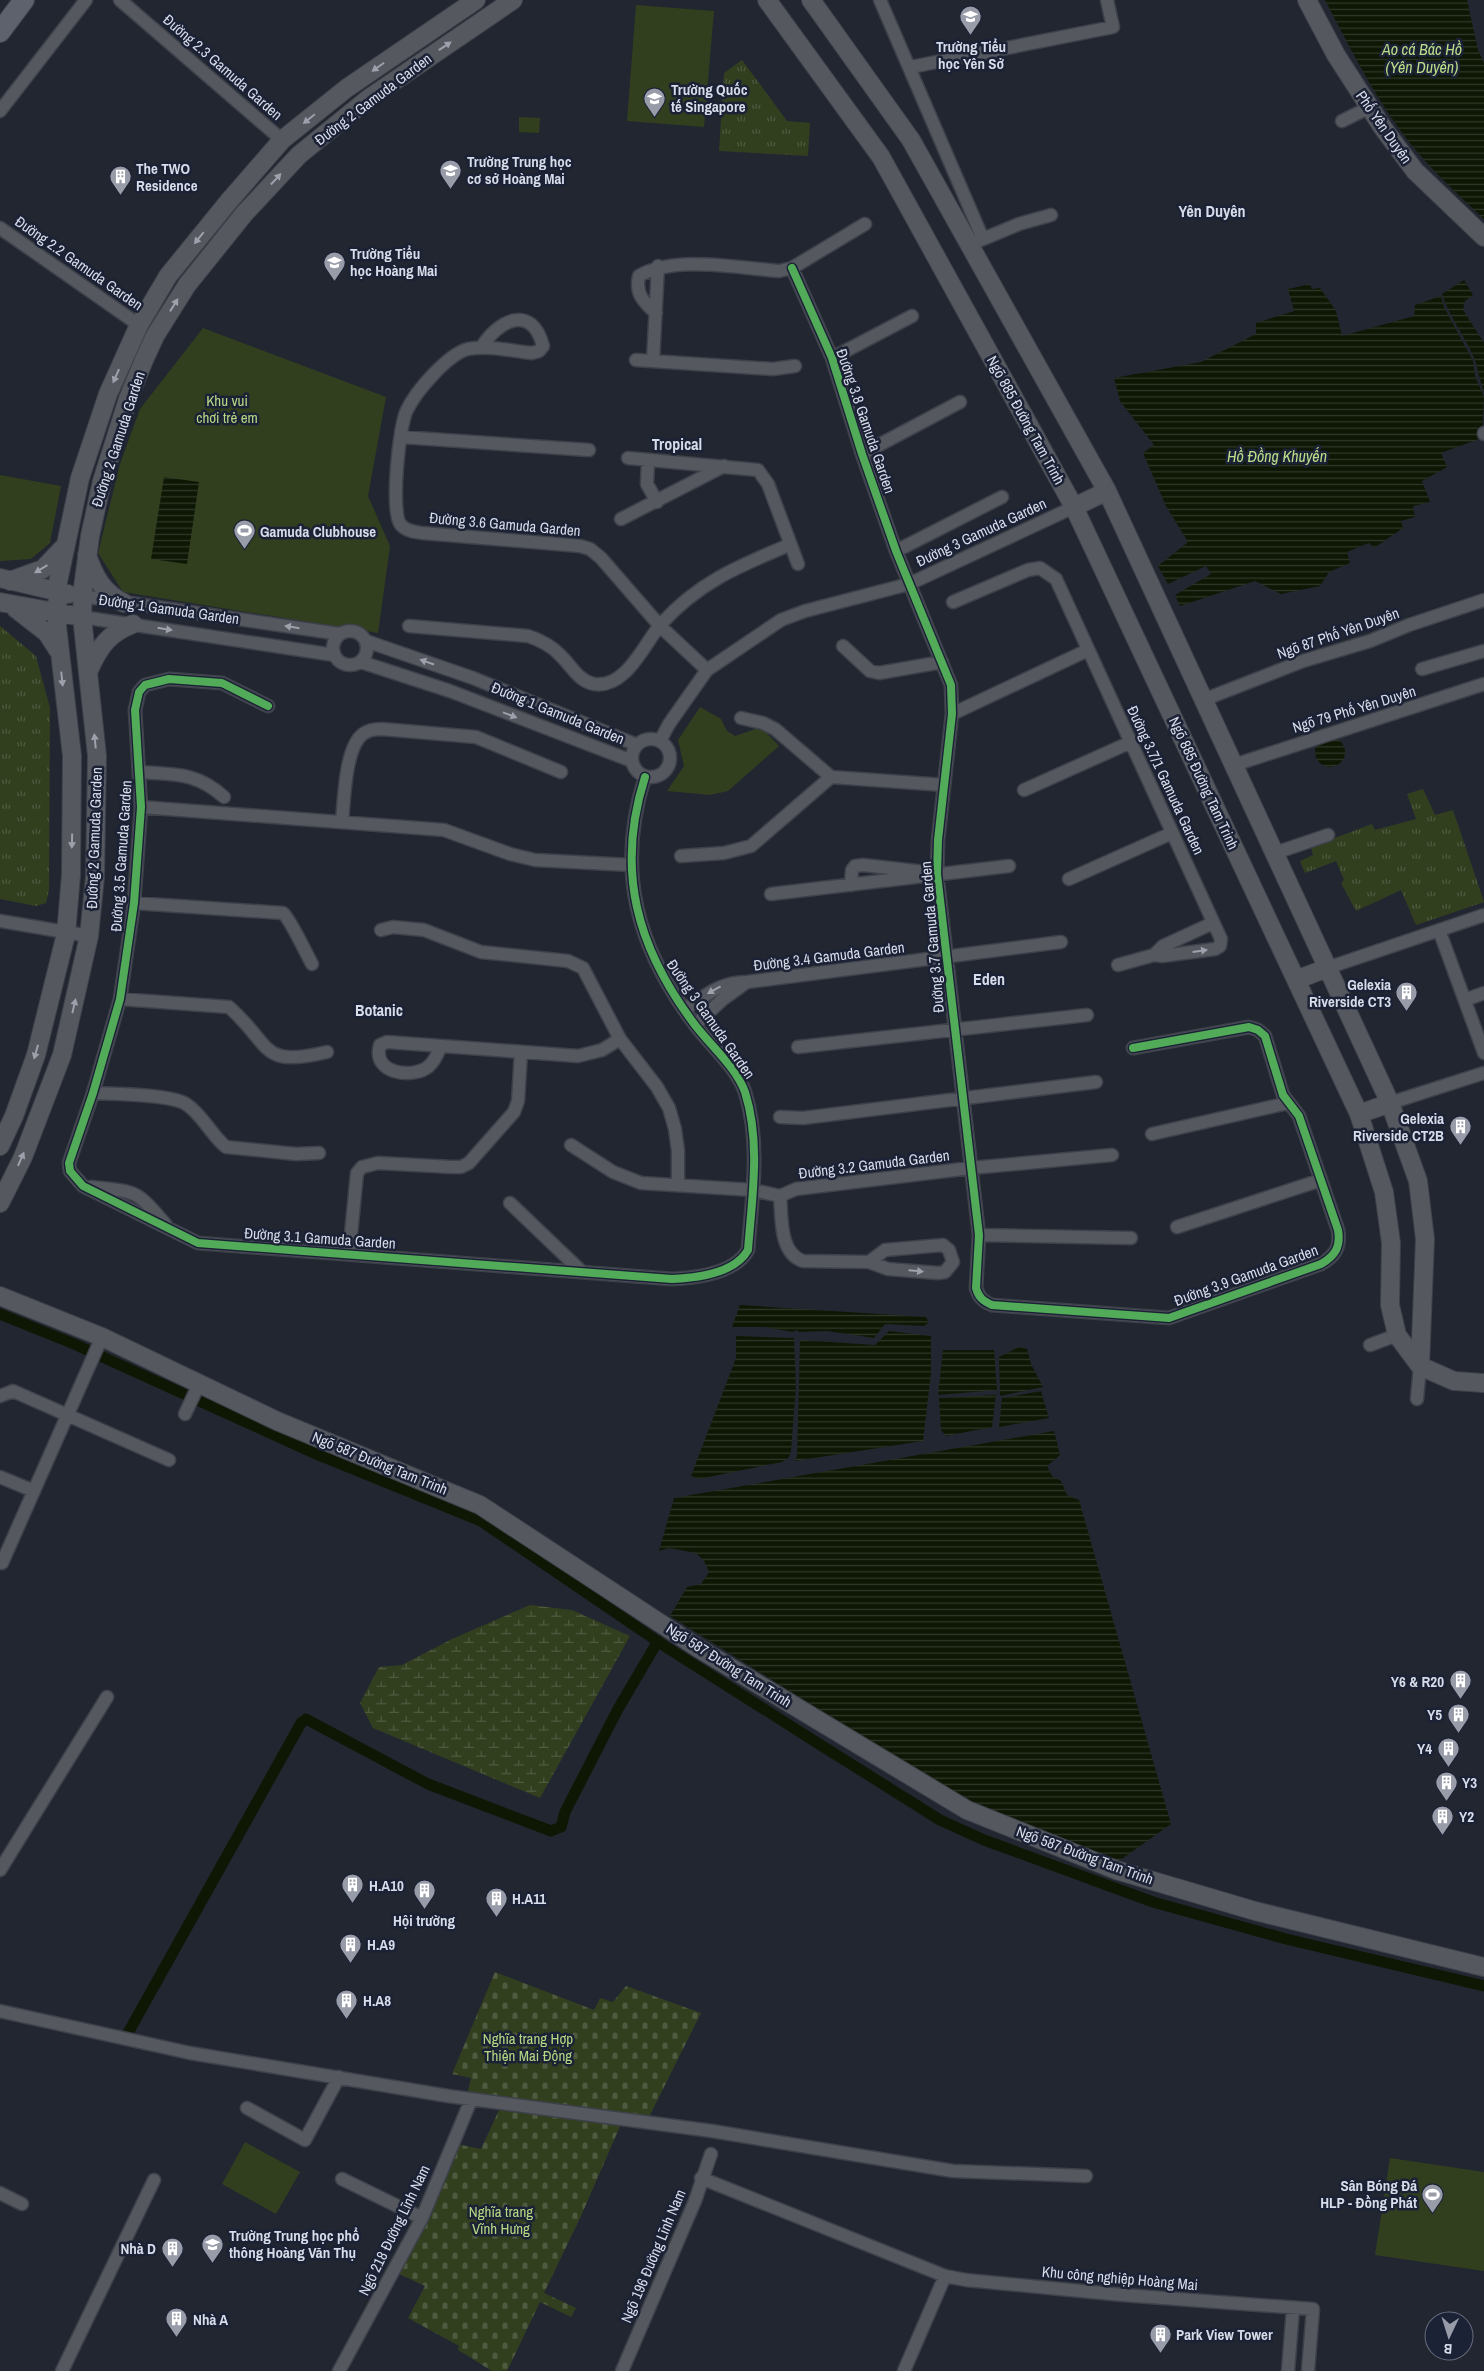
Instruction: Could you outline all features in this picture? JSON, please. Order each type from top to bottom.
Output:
[{"type":"main road","points":[[0,32],[24,0]]},
{"type":"street","points":[[0,111],[86,0]]},
{"type":"street","name":"Đường 2.3 Gamuda Garden","points":[[120,0],[282,140]]},
{"type":"street","name":"Đường 2 Gamuda Garden","points":[[0,1146],[14,1116],[36,1055],[66,934],[71,875],[72,756],[60,653],[57,592],[80,478],[108,394],[139,326],[168,276],[282,140],[347,88],[476,0]]},
{"type":"street","name":"Ngõ 885 Đường Tam Trinh","points":[[767,0],[881,156],[1074,507],[1359,1114],[1384,1192],[1391,1243],[1390,1306],[1397,1335],[1420,1366]]},
{"type":"street","points":[[811,0],[911,140],[977,242],[1107,491],[1390,1103],[1418,1181],[1425,1240],[1417,1398]]},
{"type":"street","points":[[880,0],[910,67],[977,242]]},
{"type":"street","points":[[910,67],[1113,27],[1107,0]]},
{"type":"street","name":"Phố Yên Duyên","points":[[1307,0],[1336,55],[1370,108],[1423,180],[1484,237]]},
{"type":"street","name":"Đường 2 Gamuda Garden","points":[[0,1204],[22,1156],[62,1055],[89,936],[94,901],[98,806],[97,756],[82,617],[82,596],[87,553],[102,481],[128,399],[156,336],[187,285],[244,214],[299,155],[360,105],[502,3]]},
{"type":"street","points":[[347,88],[360,105]]},
{"type":"street","points":[[1342,121],[1370,108]]},
{"type":"street","points":[[977,242],[1019,224],[1051,215]]},
{"type":"street","points":[[656,313],[645,304],[638,293],[637,284],[639,276],[658,266],[682,264],[779,271],[792,268],[865,224]]},
{"type":"street","name":"Đường 2.2 Gamuda Garden","points":[[0,228],[139,326]]},
{"type":"street","points":[[653,361],[658,266]]},
{"type":"street","name":"Đường 3.8 Gamuda Garden","points":[[792,268],[832,358],[862,454],[909,584]]},
{"type":"street","points":[[832,358],[912,316]]},
{"type":"street","points":[[139,326],[156,336]]},
{"type":"street","name":"Đường 3.6 Gamuda Garden","points":[[481,348],[466,350],[448,360],[418,391],[406,411],[401,437],[395,502],[396,515],[400,525],[410,531],[422,533],[580,546],[590,549],[601,558],[660,626],[707,670]]},
{"type":"street","points":[[636,360],[773,369],[795,366]]},
{"type":"street","points":[[862,454],[960,402]]},
{"type":"street","points":[[401,437],[589,450]]},
{"type":"street","points":[[628,458],[758,470],[768,484],[789,545],[798,564]]},
{"type":"street","points":[[648,460],[647,484],[657,502]]},
{"type":"street","points":[[621,519],[724,466]]},
{"type":"street","points":[[1074,507],[1107,491]]},
{"type":"street","points":[[896,551],[1002,497]]},
{"type":"street","name":"Đường 3 Gamuda Garden","points":[[660,742],[669,724],[707,670],[782,620],[805,611],[909,584],[1074,507]]},
{"type":"street","points":[[408,626],[528,636],[551,647],[581,679],[592,684],[603,684],[616,679],[627,669],[660,626],[687,599],[722,574],[789,545]]},
{"type":"street","points":[[5,579],[43,569],[65,546]]},
{"type":"street","points":[[87,553],[100,584],[113,598],[124,603]]},
{"type":"street","name":"Đường 3.7/1 Gamuda Garden","points":[[953,602],[1028,570],[1040,568],[1056,579],[1221,939],[1218,948],[1162,956],[1154,955]]},
{"type":"street","name":"Đường 1 Gamuda Garden","points":[[5,579],[57,592],[340,634]]},
{"type":"street","name":"Đường 3.7 Gamuda Garden","points":[[909,584],[951,685],[952,714],[937,874],[979,1235]]},
{"type":"street","name":"Ngõ 87 Phố Yên Duyên","points":[[1204,700],[1303,661],[1370,642],[1409,625],[1484,600]]},
{"type":"street","points":[[4,603],[32,618],[47,633],[60,653]]},
{"type":"street","name":"Đường 1 Gamuda Garden","points":[[4,603],[82,617],[334,655]]},
{"type":"street","points":[[88,673],[97,651],[104,642],[120,629],[133,624]]},
{"type":"street","points":[[353,631],[361,635],[366,641],[366,656],[361,662],[345,665],[338,661],[334,655],[335,640],[340,634],[353,631]]},
{"type":"street","name":"Đường 1 Gamuda Garden","points":[[366,641],[457,672],[637,745]]},
{"type":"street","points":[[843,646],[870,671],[879,673],[942,662]]},
{"type":"street","points":[[952,714],[1088,650]]},
{"type":"street","points":[[1422,669],[1484,650]]},
{"type":"street","name":"Đường 1 Gamuda Garden","points":[[361,662],[450,692],[632,761]]},
{"type":"street","points":[[450,692],[457,672]]},
{"type":"street","name":"Đường 3.5 Gamuda Garden","points":[[127,951],[134,903],[141,807],[135,710],[139,692],[145,685],[169,679],[222,683],[268,706]]},
{"type":"street","name":"Ngõ 79 Phố Yên Duyên","points":[[1234,765],[1336,730],[1484,684]]},
{"type":"street","points":[[741,718],[763,723],[775,729],[831,777],[944,785]]},
{"type":"street","points":[[342,822],[346,783],[352,754],[356,742],[363,734],[372,730],[382,729],[476,737],[561,772]]},
{"type":"street","points":[[652,739],[660,742],[669,752],[669,766],[659,776],[645,777],[634,768],[632,753],[637,745],[644,740],[652,739]]},
{"type":"street","points":[[1024,790],[1131,742]]},
{"type":"street","name":"Đường 3.5 Gamuda Garden","points":[[140,772],[199,779],[210,784],[224,797]]},
{"type":"street","name":"Đường 3 Gamuda Garden","points":[[645,777],[637,800],[630,865],[641,929],[666,983],[695,1025],[734,1073],[744,1090],[755,1150],[753,1190]]},
{"type":"street","points":[[682,856],[724,853],[751,846],[831,777]]},
{"type":"street","name":"Đường 3.5 Gamuda Garden","points":[[141,807],[444,830],[510,854],[535,860],[630,865]]},
{"type":"street","points":[[1069,879],[1172,833]]},
{"type":"street","points":[[1275,853],[1328,835]]},
{"type":"street","points":[[851,885],[852,870],[863,865],[937,874]]},
{"type":"street","points":[[772,894],[1009,866]]},
{"type":"street","name":"Đường 3.5 Gamuda Garden","points":[[134,903],[283,913],[288,918],[295,935],[312,964]]},
{"type":"street","points":[[1296,980],[1484,915]]},
{"type":"street","points":[[0,921],[66,934],[89,936]]},
{"type":"street","points":[[1118,965],[1154,955],[1162,946],[1213,923]]},
{"type":"street","points":[[381,930],[393,927],[424,930],[481,952],[568,960],[583,968],[620,1039],[657,1088],[668,1108],[675,1129],[678,1151],[678,1185]]},
{"type":"street","points":[[1439,930],[1484,1053]]},
{"type":"street","name":"Đường 3.4 Gamuda Garden","points":[[684,1010],[716,988],[731,982],[747,982],[1061,942]]},
{"type":"street","name":"Đường 3.1 Gamuda Garden","points":[[127,951],[120,999],[93,1093],[69,1163],[70,1171],[83,1186],[169,1229],[205,1244],[672,1279],[693,1278],[732,1265],[744,1257],[748,1250],[753,1190]]},
{"type":"street","name":"Đường 3.4 Gamuda Garden","points":[[695,1025],[722,1000],[747,982]]},
{"type":"street","points":[[1465,1000],[1484,993]]},
{"type":"street","points":[[120,999],[229,1007],[269,1051],[279,1057],[300,1058],[327,1052]]},
{"type":"street","points":[[798,1046],[1087,1015]]},
{"type":"street","name":"Đường 3.9 Gamuda Garden","points":[[979,1235],[976,1288],[978,1296],[992,1306],[1169,1318],[1321,1264],[1330,1259],[1336,1251],[1340,1240],[1299,1116],[1283,1095],[1265,1036],[1258,1030],[1249,1028],[1133,1048]]},
{"type":"street","points":[[441,1046],[428,1067],[420,1072],[392,1071],[384,1068],[379,1061],[380,1045],[387,1042],[578,1056],[602,1050],[620,1039]]},
{"type":"street","points":[[348,1254],[357,1173],[362,1167],[378,1163],[461,1167],[469,1163],[514,1112],[518,1101],[521,1052]]},
{"type":"street","points":[[1359,1114],[1484,1073]]},
{"type":"street","points":[[780,1116],[803,1118],[1096,1082]]},
{"type":"street","points":[[93,1093],[177,1100],[196,1112],[226,1147],[296,1154],[319,1153]]},
{"type":"street","points":[[1152,1134],[1288,1103]]},
{"type":"street","points":[[571,1145],[627,1180],[641,1183],[753,1190],[780,1196],[788,1250],[794,1258],[803,1261],[869,1262],[888,1269],[938,1273],[944,1272],[953,1262],[949,1250],[943,1245],[885,1250],[869,1262]]},
{"type":"street","name":"Đường 3.2 Gamuda Garden","points":[[780,1196],[796,1189],[971,1168],[1112,1155]]},
{"type":"street","points":[[1177,1227],[1321,1180]]},
{"type":"street","name":"Đường 3.1 Gamuda Garden","points":[[83,1186],[133,1191],[141,1196],[169,1229]]},
{"type":"street","points":[[510,1203],[581,1271]]},
{"type":"street","points":[[979,1235],[1130,1238]]},
{"type":"street","name":"Ngõ 587 Đường Tam Trinh","points":[[0,1296],[198,1388],[480,1504],[698,1648],[967,1810],[1125,1873],[1247,1909],[1484,1967]]},
{"type":"street","points":[[1370,1345],[1397,1335]]},
{"type":"street","points":[[2,1563],[99,1342]]},
{"type":"street","points":[[1420,1366],[1454,1381],[1484,1383]]},
{"type":"street","points":[[187,1411],[198,1388]]},
{"type":"street","points":[[0,1396],[13,1390],[169,1460]]},
{"type":"street","points":[[0,1477],[34,1491]]},
{"type":"street","points":[[0,1870],[107,1697]]},
{"type":"street","points":[[0,2011],[190,2053],[471,2100],[712,2131],[953,2171],[1086,2176]]},
{"type":"street","points":[[248,2108],[305,2140],[339,2077]]},
{"type":"street","name":"Ngõ 218 Đường Lĩnh Nam","points":[[339,2371],[422,2218],[471,2100]]},
{"type":"street","name":"Ngõ 196 Đường Lĩnh Nam","points":[[622,2371],[695,2201],[701,2178],[711,2154]]},
{"type":"street","name":"Khu công nghiệp Hoàng Mai","points":[[701,2178],[945,2276],[966,2280],[1123,2295],[1313,2309],[1308,2371]]},
{"type":"street","points":[[342,2179],[422,2218]]},
{"type":"street","points":[[62,2371],[154,2180]]},
{"type":"street","points":[[0,2193],[22,2204]]},
{"type":"street","points":[[904,2371],[945,2276]]},
{"type":"street","points":[[1288,2371],[1293,2308]]},
{"type":"green space","points":[[636,5],[714,11],[704,127],[627,121]]},
{"type":"green space","points":[[742,60],[787,121],[810,123],[808,156],[719,151],[724,73]]},
{"type":"green space","points":[[519,117],[540,118],[539,133],[519,132]]},
{"type":"green space","name":"Khu vui chơi trẻ em","points":[[203,328],[386,397],[368,496],[390,546],[378,633],[123,592],[98,553],[120,464],[140,409]]},
{"type":"green space","points":[[0,475],[61,486],[50,543],[31,559],[0,561]]},
{"type":"green space","points":[[0,626],[36,656],[50,708],[49,890],[46,903],[36,906],[0,899]]},
{"type":"green space","points":[[700,707],[721,719],[727,731],[735,736],[761,727],[779,746],[728,791],[710,795],[667,791],[684,766],[678,740]]},
{"type":"green space","points":[[1423,789],[1435,815],[1453,810],[1484,902],[1416,925],[1401,890],[1356,911],[1341,883],[1344,880],[1336,861],[1305,873],[1300,861],[1313,855],[1311,847],[1372,824],[1375,830],[1416,819],[1407,794]]},
{"type":"green space","points":[[530,1605],[572,1610],[630,1636],[540,1798],[373,1728],[360,1703],[379,1667],[402,1665],[452,1639]]},
{"type":"green space","name":"Nghĩa trang Hợp Thiện Mai Động","points":[[495,1972],[594,2010],[600,1998],[613,2002],[626,1986],[701,2013],[647,2121],[467,2095],[471,2078],[452,2074]]},
{"type":"green space","name":"Nghĩa trang Vĩnh Hưng","points":[[500,2108],[621,2124],[581,2216],[544,2293],[576,2308],[571,2317],[540,2302],[507,2371],[492,2371],[458,2350],[459,2346],[408,2318],[425,2286],[399,2274],[457,2144],[481,2149]]},
{"type":"green space","points":[[245,2142],[300,2172],[276,2214],[222,2184]]},
{"type":"green space","name":"Sân Bóng Đá HLP - Đồng Phát","points":[[1390,2158],[1484,2172],[1484,2271],[1375,2255]]},
{"type":"water","name":"Ao cá Bác Hồ (Yên Duyên)","points":[[1325,0],[1467,0],[1478,50],[1484,63],[1484,219],[1429,165],[1389,115],[1351,50]]},
{"type":"water","points":[[1464,280],[1473,295],[1465,301],[1463,310],[1484,343],[1484,391],[1474,358],[1442,294]]},
{"type":"water","name":"Hồ Đồng Khuyến","points":[[1310,284],[1312,289],[1320,288],[1336,311],[1342,336],[1414,316],[1415,305],[1441,296],[1444,307],[1473,361],[1475,376],[1484,397],[1482,438],[1441,453],[1447,467],[1422,481],[1430,502],[1413,506],[1415,517],[1401,521],[1403,528],[1374,548],[1369,543],[1347,552],[1350,563],[1329,572],[1320,586],[1281,594],[1255,581],[1180,606],[1175,595],[1211,574],[1206,566],[1168,584],[1158,566],[1188,542],[1166,506],[1143,453],[1154,445],[1120,401],[1114,378],[1201,362],[1256,334],[1256,323],[1294,311],[1288,289]]},
{"type":"water","points":[[164,477],[199,482],[187,564],[151,559]]},
{"type":"water","points":[[1330,737],[1336,738],[1344,746],[1344,758],[1336,766],[1330,767],[1324,766],[1316,758],[1315,752],[1316,746],[1324,738]]},
{"type":"water","points":[[740,1305],[926,1317],[929,1322],[924,1326],[885,1324],[874,1338],[827,1331],[799,1332],[797,1330],[793,1332],[764,1327],[732,1327]]},
{"type":"water","points":[[889,1331],[931,1336],[931,1373],[923,1441],[795,1461],[797,1456],[800,1340],[875,1345]]},
{"type":"water","points":[[736,1336],[794,1338],[796,1386],[791,1452],[789,1457],[782,1462],[699,1479],[691,1476],[736,1358]]},
{"type":"water","points":[[1019,1347],[1027,1349],[1031,1364],[1043,1387],[1000,1396],[999,1357]]},
{"type":"water","points":[[943,1350],[994,1350],[997,1390],[938,1395]]},
{"type":"water","points":[[1041,1391],[1049,1418],[999,1427],[1002,1398]]},
{"type":"water","points":[[996,1395],[992,1427],[946,1436],[941,1430],[939,1398]]},
{"type":"water","points":[[1054,1431],[1060,1455],[1047,1466],[1052,1476],[1061,1481],[1067,1495],[1079,1500],[1171,1824],[1116,1863],[978,1809],[670,1616],[687,1587],[701,1584],[709,1572],[704,1561],[696,1553],[669,1548],[659,1551],[674,1498]]},
{"type":"waterway","points":[[0,1314],[74,1344],[316,1454],[481,1521],[666,1647],[940,1820],[984,1840],[1153,1902],[1286,1939],[1484,1986]]},
{"type":"waterway","points":[[128,2033],[301,1723],[306,1719],[428,1784],[551,1831],[561,1827],[565,1812],[618,1709],[658,1641]]},
{"type":"cycle path","points":[[792,268],[832,358],[862,454],[896,551],[951,685],[952,714],[938,840],[937,874],[979,1235],[976,1288],[980,1297],[986,1302],[992,1305],[1169,1318],[1321,1264],[1330,1258],[1336,1250],[1339,1241],[1338,1230],[1299,1116],[1283,1095],[1265,1036],[1258,1030],[1249,1027],[1133,1048]]},
{"type":"cycle path","points":[[268,706],[222,683],[169,679],[145,685],[139,692],[135,710],[141,807],[134,903],[120,999],[93,1093],[69,1163],[70,1171],[83,1186],[198,1243],[672,1279],[714,1273],[725,1269],[742,1258],[748,1250],[753,1190],[754,1150],[750,1111],[745,1092],[736,1074],[695,1025],[675,996],[658,967],[646,937],[637,907],[632,876],[632,845],[636,811],[645,777]]},
{"type":"place","name":"Trường Tiểu học Yên Sở","points":[[971,36]]},
{"type":"place","name":"Trường Quốc tế Singapore","points":[[655,117]]},
{"type":"place","name":"Trường Trung học cơ sở Hoàng Mai","points":[[451,189]]},
{"type":"place","name":"The TWO Residence","points":[[120,196]]},
{"type":"place","name":"Trường Tiểu học Hoàng Mai","points":[[334,281]]},
{"type":"place","name":"Gamuda Clubhouse","points":[[244,550]]},
{"type":"place","name":"Gelexia Riverside CT3","points":[[1407,1012]]},
{"type":"place","name":"Gelexia Riverside CT2B","points":[[1460,1146]]},
{"type":"place","name":"Y6 & R20","points":[[1460,1700]]},
{"type":"place","name":"Y5","points":[[1458,1733]]},
{"type":"place","name":"Y4","points":[[1448,1767]]},
{"type":"place","name":"Y3","points":[[1446,1801]]},
{"type":"place","name":"Y2","points":[[1443,1835]]},
{"type":"place","name":"H.A10","points":[[353,1904]]},
{"type":"place","name":"Hội trường","points":[[424,1910]]},
{"type":"place","name":"H.A11","points":[[496,1917]]},
{"type":"place","name":"H.A9","points":[[351,1963]]},
{"type":"place","name":"H.A8","points":[[347,2019]]},
{"type":"place","name":"Sân Bóng Đá HLP - Đồng Phát","points":[[1433,2213]]},
{"type":"place","name":"Trường Trung học phổ thông Hoàng Văn Thụ","points":[[213,2263]]},
{"type":"place","name":"Nhà D","points":[[172,2267]]},
{"type":"place","name":"Nhà A","points":[[177,2338]]},
{"type":"place","name":"Park View Tower","points":[[1160,2353]]},
{"type":"district","name":"Yên Duyên","points":[[1212,211]]},
{"type":"district","name":"Tropical","points":[[677,444]]},
{"type":"district","name":"Eden","points":[[989,979]]},
{"type":"district","name":"Botanic","points":[[379,1010]]}]
